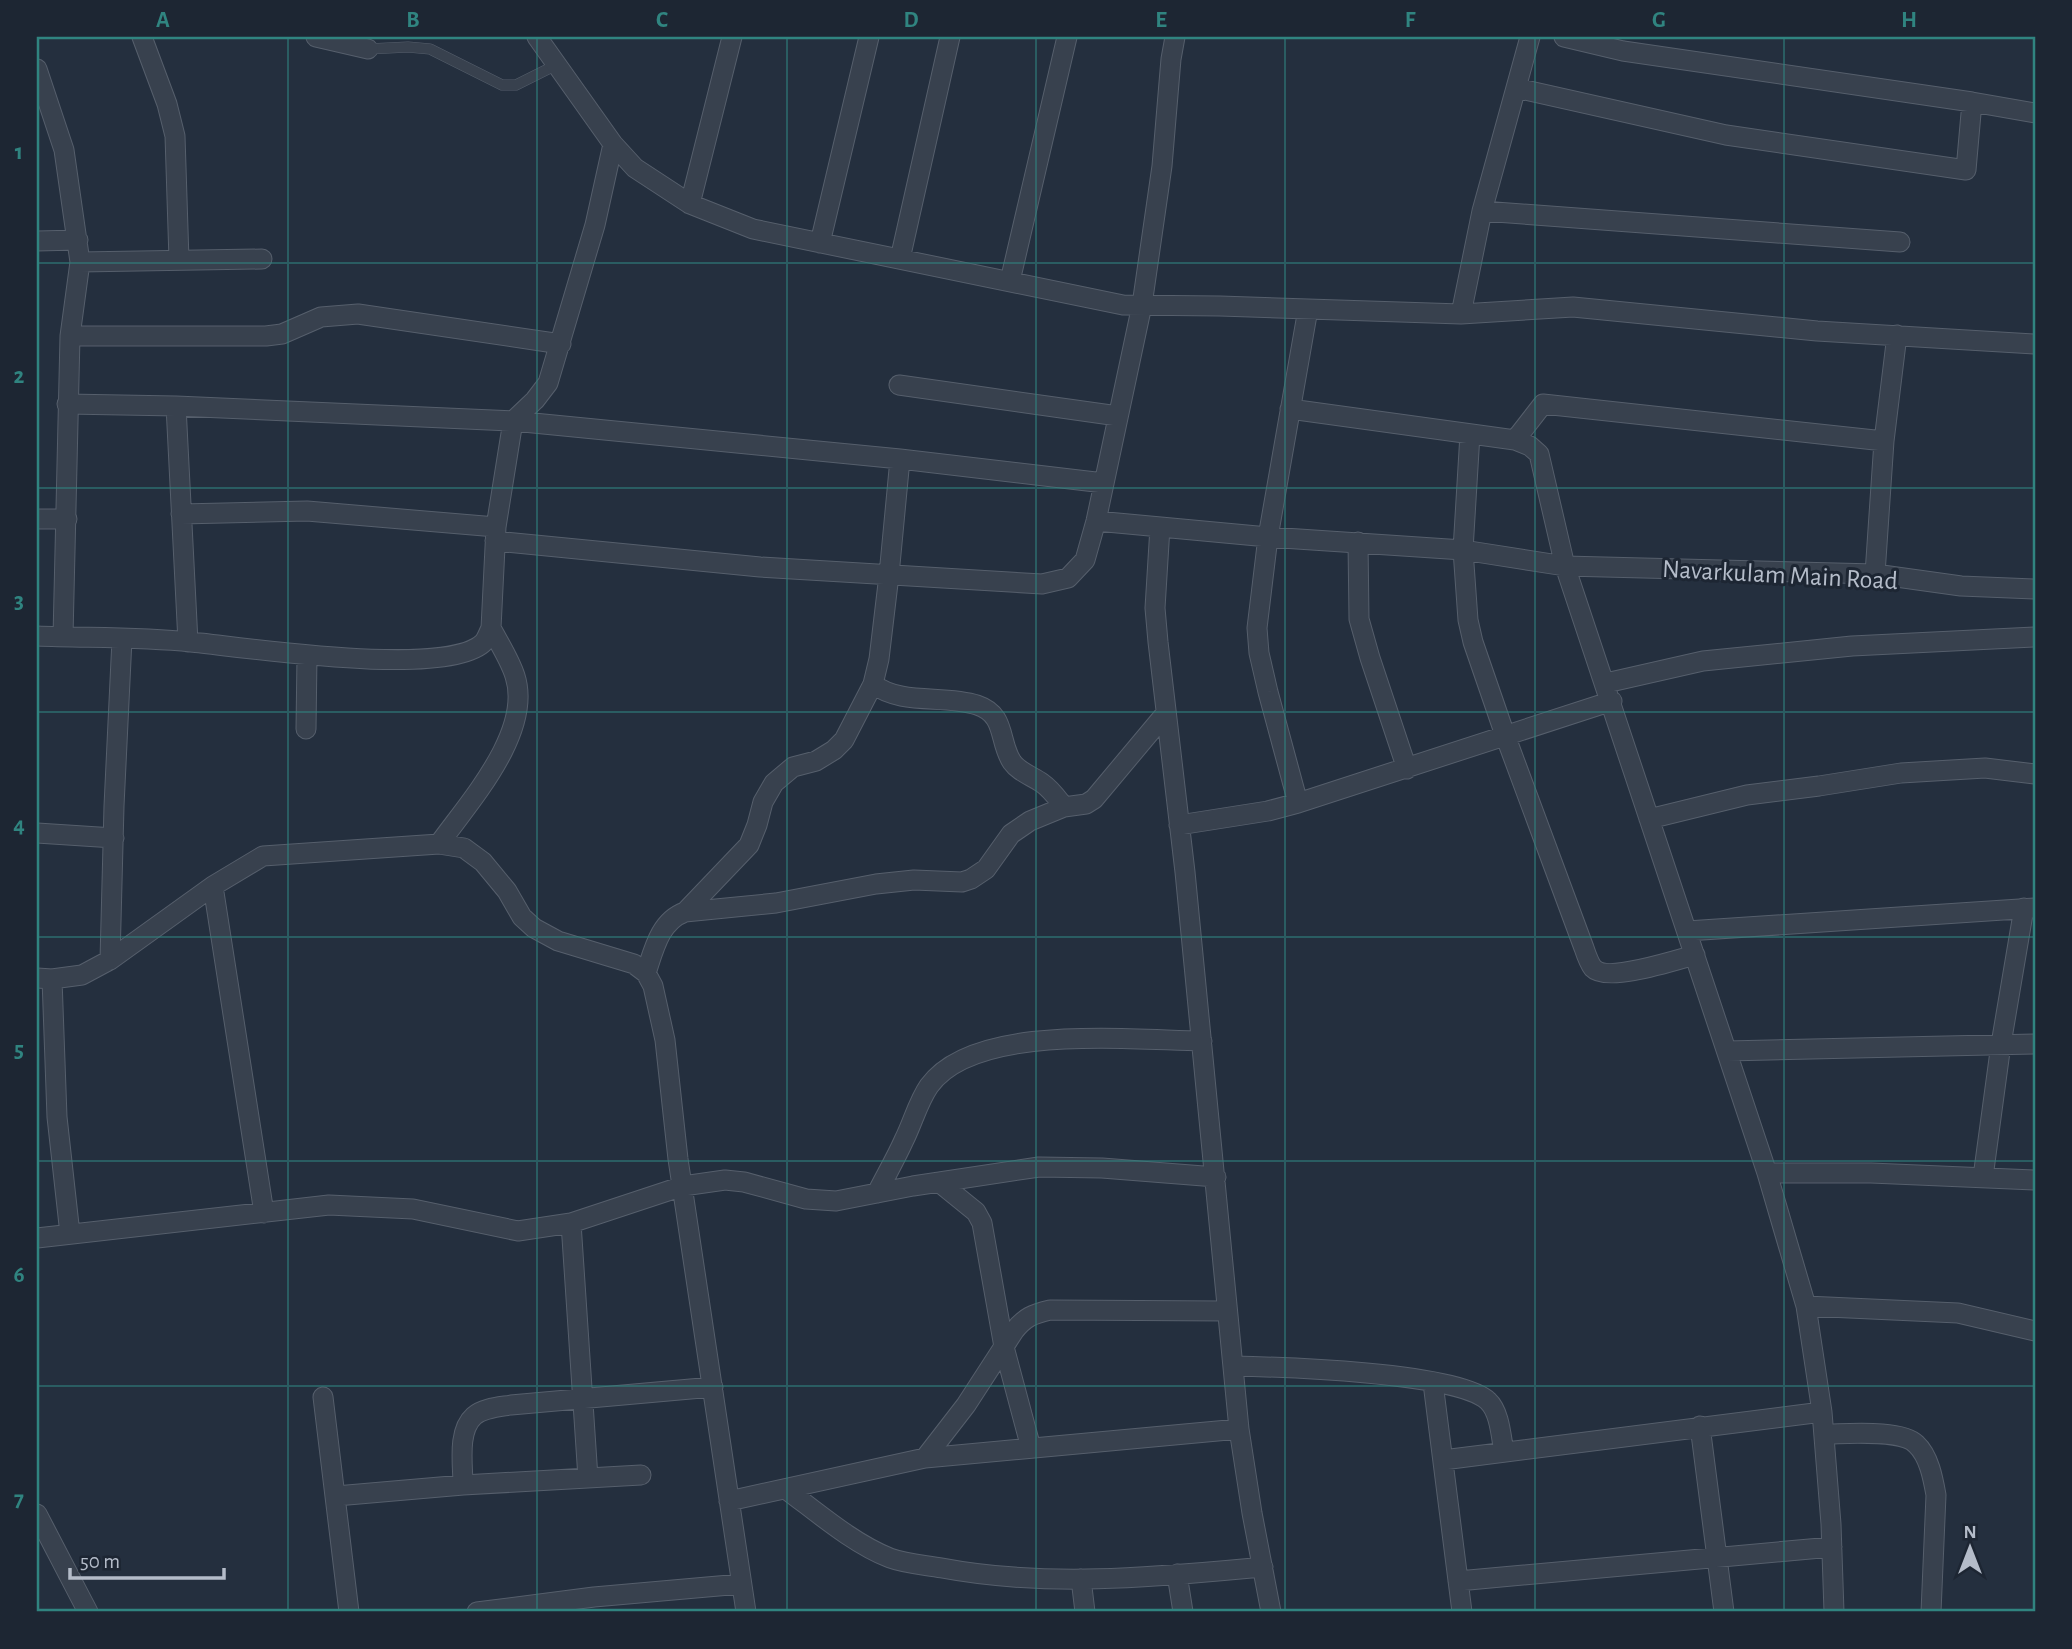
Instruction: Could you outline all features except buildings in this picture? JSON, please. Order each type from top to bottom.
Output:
[{"type":"street","points":[[142,37],[176,136],[179,260]]},
{"type":"street","points":[[316,37],[368,49]]},
{"type":"street","points":[[537,37],[613,144],[635,168],[691,204],[753,229],[820,243],[1123,305],[1461,314],[1573,307],[1817,331],[2035,344]]},
{"type":"street","points":[[691,204],[733,37]]},
{"type":"street","points":[[820,243],[869,37]]},
{"type":"street","points":[[901,259],[950,37]]},
{"type":"street","points":[[1010,281],[1067,37]]},
{"type":"street","points":[[181,514],[307,511],[760,567],[1042,584],[1068,578],[1085,560],[1096,521],[1142,305],[1162,166],[1175,37]]},
{"type":"street","points":[[1461,314],[1482,211],[1530,37]]},
{"type":"street","points":[[1564,37],[1623,51],[2035,113]]},
{"type":"street","points":[[37,69],[64,150],[80,262],[70,336],[63,637]]},
{"type":"street","points":[[1516,88],[1726,135],[1966,170],[1972,102]]},
{"type":"street","points":[[37,636],[188,642],[364,660],[447,656],[469,650],[484,642],[491,628],[496,534],[513,421],[548,383],[595,225],[613,144]]},
{"type":"street","points":[[1482,211],[1900,242]]},
{"type":"street","points":[[37,241],[78,240]]},
{"type":"street","points":[[80,262],[262,259]]},
{"type":"street","points":[[1298,803],[1259,653],[1257,628],[1268,537],[1308,309]]},
{"type":"street","points":[[70,336],[266,336],[282,334],[321,317],[358,314],[561,344]]},
{"type":"street","points":[[1875,573],[1884,441],[1897,335]]},
{"type":"street","points":[[899,385],[1118,416]]},
{"type":"street","points":[[67,404],[176,406],[513,421],[900,459],[1104,484]]},
{"type":"street","points":[[1515,440],[1543,404],[1884,441]]},
{"type":"street","points":[[176,406],[188,642]]},
{"type":"street","points":[[1290,410],[1515,440],[1530,446],[1539,454],[1565,566],[1767,1173],[1807,1306],[1824,1434],[1834,1612]]},
{"type":"street","points":[[1470,434],[1463,550],[1465,594],[1473,642],[1593,969],[1603,973],[1619,973],[1695,955]]},
{"type":"street","points":[[685,912],[749,845],[763,802],[774,783],[793,767],[816,761],[844,740],[873,684],[879,659],[900,459]]},
{"type":"street","points":[[37,519],[67,520]]},
{"type":"street","name":"Navarkulam Main Road","points":[[1096,521],[1268,537],[1463,550],[1565,566],[1875,573],[1927,583],[2035,589]]},
{"type":"street","points":[[1160,527],[1155,608],[1216,1177],[1239,1429],[1272,1612]]},
{"type":"street","points":[[1358,542],[1359,619],[1407,769]]},
{"type":"street","points":[[439,844],[493,767],[511,733],[517,712],[516,677],[491,628]]},
{"type":"street","points":[[1179,825],[1268,811],[1407,769],[1505,735],[1609,692],[1703,661],[1852,646],[2035,637]]},
{"type":"street","points":[[110,960],[122,639]]},
{"type":"street","points":[[306,729],[307,656]]},
{"type":"street","points":[[873,684],[885,693],[976,705],[988,711],[996,719],[1003,733],[1012,763],[1054,792],[1064,807]]},
{"type":"street","points":[[646,973],[654,947],[665,926],[674,916],[685,912],[776,903],[876,884],[914,880],[962,882],[971,879],[986,869],[1011,834],[1030,821],[1064,807],[1086,804],[1094,799],[1166,713]]},
{"type":"street","points":[[1649,819],[1747,795],[1902,773],[1985,768],[2035,774]]},
{"type":"street","points":[[37,832],[114,838]]},
{"type":"street","points":[[70,1234],[44,979],[82,975],[110,960],[213,886],[263,856],[439,844],[464,848],[484,862],[507,891],[522,917],[534,928],[558,941],[634,964],[646,973],[653,986],[664,1031],[683,1186],[746,1612]]},
{"type":"street","points":[[213,886],[264,1213]]},
{"type":"street","points":[[1687,931],[2029,908],[2001,1044],[1983,1177]]},
{"type":"street","points":[[877,1193],[930,1086],[947,1067],[968,1056],[1009,1044],[1044,1039],[1202,1041]]},
{"type":"street","points":[[1727,1051],[2035,1044]]},
{"type":"street","points":[[37,1117],[57,1117]]},
{"type":"street","points":[[37,1238],[329,1205],[413,1209],[518,1231],[571,1223],[683,1186],[708,1182],[744,1182],[806,1199],[836,1200],[1039,1167],[1066,1166],[1216,1177]]},
{"type":"street","points":[[1767,1173],[1871,1173],[2035,1180]]},
{"type":"street","points":[[939,1182],[976,1212],[982,1223],[1004,1347],[1031,1448]]},
{"type":"street","points":[[571,1223],[588,1478]]},
{"type":"street","points":[[1807,1306],[1958,1313],[2035,1331]]},
{"type":"street","points":[[925,1458],[966,1405],[1023,1320],[1032,1314],[1050,1310],[1227,1311]]},
{"type":"street","points":[[1233,1366],[1303,1367],[1433,1383],[1474,1391],[1494,1408],[1504,1452]]},
{"type":"street","points":[[1433,1383],[1462,1612]]},
{"type":"street","points":[[463,1485],[465,1429],[473,1416],[484,1410],[510,1405],[713,1387]]},
{"type":"street","points":[[323,1396],[349,1612]]},
{"type":"street","points":[[1443,1460],[1822,1412]]},
{"type":"street","points":[[1700,1426],[1724,1612]]},
{"type":"street","points":[[729,1502],[925,1458],[1239,1429]]},
{"type":"street","points":[[1824,1434],[1891,1435],[1909,1438],[1918,1445],[1932,1476],[1936,1495],[1931,1612]]},
{"type":"street","points":[[336,1496],[463,1485],[641,1475]]},
{"type":"street","points":[[787,1490],[849,1535],[890,1558],[976,1574],[1037,1580],[1081,1579],[1263,1567]]},
{"type":"street","points":[[37,1514],[88,1612]]},
{"type":"street","points":[[1458,1581],[1832,1547]]},
{"type":"street","points":[[1177,1574],[1184,1612]]},
{"type":"street","points":[[1081,1579],[1085,1612]]},
{"type":"street","points":[[477,1612],[594,1597],[741,1584]]},
{"type":"lane","points":[[368,49],[430,49],[502,85],[516,85],[558,64]]}]
